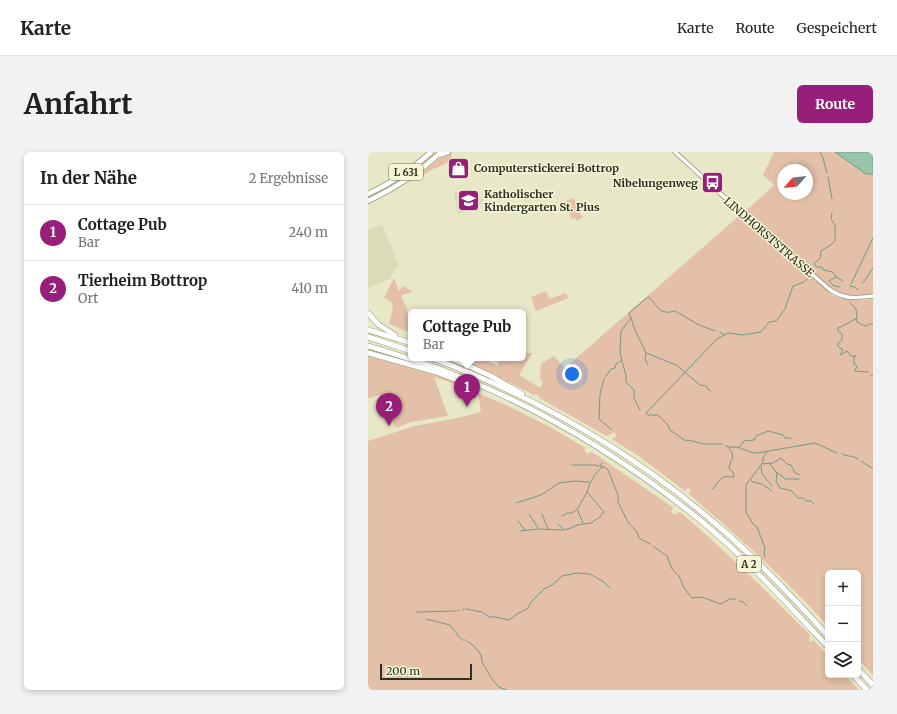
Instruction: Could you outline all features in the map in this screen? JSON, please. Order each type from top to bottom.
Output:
[{"type":"highway","points":[[368,313],[379,325],[402,340]]},
{"type":"highway","points":[[368,330],[408,342]]},
{"type":"highway","points":[[368,337],[408,350]]},
{"type":"highway","name":"A 2","points":[[368,346],[408,359]]},
{"type":"highway","points":[[368,353],[436,372],[485,392],[494,392]]},
{"type":"highway","name":"A 2","points":[[415,361],[440,369],[494,392],[543,416],[588,441],[622,463],[671,498],[735,551],[825,644]]},
{"type":"highway","name":"A 2","points":[[440,361],[527,399],[578,426],[618,450],[698,509],[751,556],[825,633]]},
{"type":"highway","points":[[458,361],[491,376],[518,391],[527,399]]},
{"type":"highway","points":[[861,672],[873,685]]},
{"type":"highway","points":[[856,678],[867,690]]},
{"type":"main road","name":"L 631","points":[[368,194],[414,167],[431,152]]},
{"type":"main road","points":[[439,154],[448,152]]},
{"type":"main road","name":"L 631","points":[[368,201],[407,180],[439,154]]},
{"type":"street","name":"LINDHORSTSTRASSE","points":[[676,152],[829,290],[843,297],[850,298],[873,296]]},
{"type":"shaded area","points":[[451,152],[452,161],[431,170],[418,179],[418,176],[441,157]]},
{"type":"shaded area","points":[[774,152],[835,152],[866,174],[873,174],[873,294],[851,296],[842,294],[830,288],[745,212],[774,185],[763,175]]},
{"type":"shaded area","points":[[835,152],[873,152],[873,174],[866,174]]},
{"type":"shaded area","name":"Katholischer Kindergarten St. Pius","points":[[477,190],[483,203],[458,214],[454,193],[461,191],[464,196]]},
{"type":"shaded area","points":[[573,198],[583,210],[580,213],[583,217],[577,221],[575,218],[572,220],[566,202]]},
{"type":"shaded area","points":[[740,215],[834,296],[854,300],[873,299],[873,675],[861,662],[861,570],[825,570],[825,623],[776,572],[689,494],[691,490],[688,488],[685,491],[637,455],[612,439],[617,436],[614,432],[607,436],[541,399],[536,394],[534,395],[473,364],[472,361],[487,361],[498,366],[498,361],[526,361],[526,353],[532,353],[519,375],[540,388],[543,383],[540,378],[541,364],[554,356],[565,368]]},
{"type":"shaded area","points":[[382,225],[399,266],[390,279],[368,288],[368,230]]},
{"type":"shaded area","points":[[394,278],[399,291],[403,286],[413,292],[401,295],[408,312],[408,332],[389,324],[393,306],[391,302],[384,298]]},
{"type":"shaded area","points":[[546,291],[549,299],[566,293],[568,298],[536,311],[531,297]]},
{"type":"shaded area","points":[[368,356],[443,377],[472,388],[473,393],[472,394],[470,389],[434,377],[448,416],[411,422],[396,428],[379,395],[368,399]]},
{"type":"shaded area","points":[[478,393],[550,427],[586,448],[584,449],[587,454],[592,452],[671,506],[673,508],[671,512],[675,515],[680,512],[763,588],[810,635],[809,639],[811,642],[814,640],[825,653],[825,678],[848,678],[859,690],[368,690],[368,441],[414,426],[481,412]]},
{"type":"waterway","points":[[820,152],[827,173]]},
{"type":"waterway","points":[[828,177],[832,199]]},
{"type":"waterway","points":[[832,213],[831,219],[835,225],[835,241],[821,251],[820,258],[814,264],[817,267],[822,267],[823,270],[833,272],[836,277],[843,281]]},
{"type":"waterway","points":[[851,284],[873,238]]},
{"type":"waterway","points":[[863,283],[873,268]]},
{"type":"waterway","points":[[836,277],[829,281],[834,286],[840,287]]},
{"type":"waterway","points":[[722,444],[704,444],[688,440],[686,441],[670,430],[668,425],[658,415],[648,415],[646,413],[717,339],[728,333],[743,335],[761,332],[769,322],[776,321],[785,309],[793,286],[804,282],[807,279]]},
{"type":"waterway","points":[[850,286],[855,287],[858,290]]},
{"type":"waterway","points":[[640,410],[634,398],[634,390],[626,382],[626,376],[620,353],[621,331],[631,318],[629,313],[648,297],[658,308],[663,311],[675,311],[699,325],[715,331]]},
{"type":"waterway","points":[[850,303],[856,309],[857,318],[838,328],[838,331],[842,334],[842,340],[838,343],[838,346],[843,350],[840,354],[841,355],[847,351],[851,356],[856,356],[854,357],[854,364],[857,367],[854,371],[868,372]]},
{"type":"waterway","points":[[631,318],[646,353],[676,365],[700,385],[706,386],[710,391]]},
{"type":"waterway","points":[[856,319],[857,322],[865,326],[873,324]]},
{"type":"waterway","points":[[720,332],[724,335]]},
{"type":"waterway","points":[[646,353],[645,359],[648,365]]},
{"type":"waterway","points":[[606,376],[611,369],[615,368],[616,364],[621,361]]},
{"type":"waterway","points":[[604,379],[600,394],[599,419],[612,430]]},
{"type":"waterway","points":[[739,448],[744,441],[754,440],[756,436],[768,431],[783,435],[785,438],[791,438]]},
{"type":"waterway","points":[[726,446],[737,447],[749,452],[757,453],[815,443],[837,453]]},
{"type":"waterway","points":[[712,489],[722,478],[734,477],[733,472],[729,467],[732,452],[727,446]]},
{"type":"waterway","points":[[765,557],[765,548],[757,527],[753,524],[746,512],[746,485],[763,462],[763,458],[767,452]]},
{"type":"waterway","points":[[842,454],[858,459]]},
{"type":"waterway","points":[[762,464],[773,463],[781,458],[787,464],[791,465],[795,473],[800,475]]},
{"type":"waterway","points":[[861,461],[873,469]]},
{"type":"waterway","points":[[602,463],[600,466],[608,470],[618,495],[618,502],[628,522],[637,532],[639,538],[650,544]]},
{"type":"waterway","points":[[769,463],[777,473],[785,479],[799,479]]},
{"type":"waterway","points":[[572,465],[599,466]]},
{"type":"waterway","points":[[761,466],[762,474],[772,486]]},
{"type":"waterway","points":[[520,531],[538,529],[563,530],[577,525],[591,523],[600,517],[604,512],[587,492],[593,478],[602,467]]},
{"type":"waterway","points":[[777,473],[776,481],[780,488],[790,490],[798,498],[803,498],[814,504]]},
{"type":"waterway","points":[[750,479],[753,482],[762,484],[772,491]]},
{"type":"waterway","points":[[516,503],[541,495],[559,483],[575,481],[589,482]]},
{"type":"waterway","points":[[562,516],[577,510],[587,492]]},
{"type":"waterway","points":[[578,511],[583,523]]},
{"type":"waterway","points":[[529,514],[538,528]]},
{"type":"waterway","points":[[542,514],[548,529]]},
{"type":"waterway","points":[[518,521],[525,530]]},
{"type":"waterway","points":[[558,524],[563,529]]},
{"type":"waterway","points":[[653,546],[667,556],[672,569],[679,576],[684,588],[692,598],[702,597],[720,604],[730,599],[736,599]]},
{"type":"waterway","points":[[466,609],[482,612],[489,617],[509,620],[527,609],[532,601],[544,589],[552,585],[562,576],[577,573],[590,574],[604,582],[610,588]]},
{"type":"waterway","points":[[739,601],[743,602],[747,606]]},
{"type":"waterway","points":[[417,612],[455,611]]},
{"type":"waterway","points":[[426,619],[450,625],[461,639]]},
{"type":"waterway","points":[[467,641],[474,646],[481,655],[482,662],[492,679],[499,687],[506,690]]},
{"type":"place","name":"Computerstickerei Bottrop","points":[[459,168]]},
{"type":"place","name":"Nibelungenweg","points":[[713,183]]},
{"type":"place","name":"Katholischer Kindergarten St. Pius","points":[[468,200]]},
{"type":"place","name":"Cottage Pub","points":[[467,407]]},
{"type":"place","name":"Tierheim Bottrop","points":[[389,426]]}]
